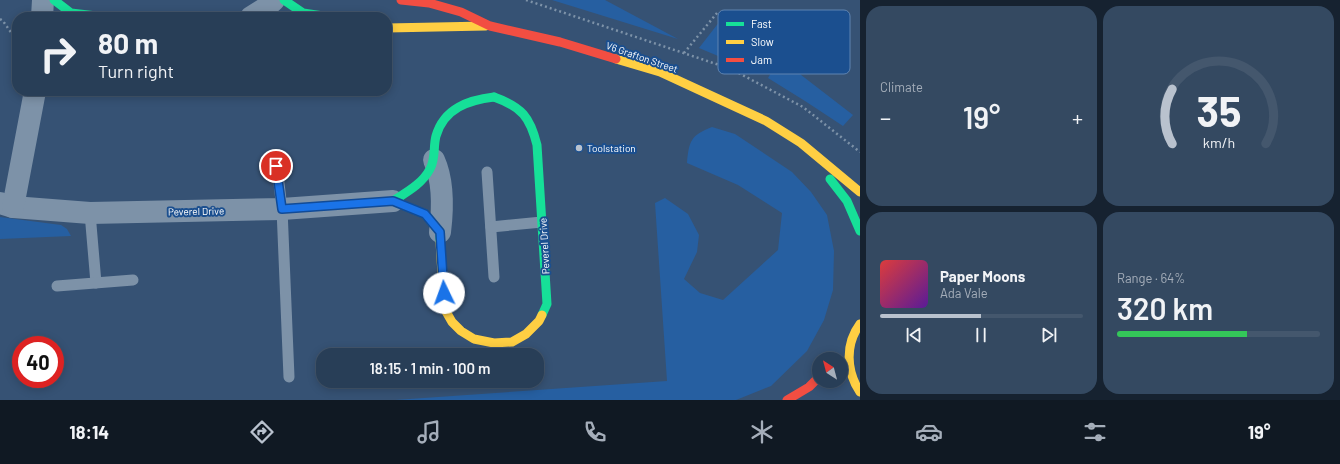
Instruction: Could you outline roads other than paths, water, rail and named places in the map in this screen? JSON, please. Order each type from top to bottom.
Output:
[{"type":"street","points":[[42,12],[43,0]]},
{"type":"street","points":[[54,0],[71,12]]},
{"type":"street","points":[[259,12],[274,0]]},
{"type":"street","points":[[284,0],[303,12]]},
{"type":"street","name":"V6 Grafton Street","points":[[401,0],[429,3],[461,12],[490,26],[560,42],[660,72],[766,121],[801,143],[860,192]]},
{"type":"street","name":"V6 Grafton Street","points":[[392,28],[490,26]]},
{"type":"street","points":[[7,205],[34,96]]},
{"type":"street","name":"Peverel Drive","points":[[393,201],[418,184],[428,173],[434,160],[436,136],[445,117],[458,106],[477,98],[494,97],[511,102],[526,115],[534,128],[537,145],[547,304],[539,321],[526,334],[512,342],[494,343],[474,339],[461,331],[452,322],[444,308],[440,232],[443,209],[439,170],[434,160]]},
{"type":"street","name":"V6 Grafton Street","points":[[801,143],[847,200],[860,231]]},
{"type":"street","name":"Peverel Drive","points":[[7,205],[90,213],[282,209],[393,201],[425,214],[440,232]]},
{"type":"street","points":[[845,352],[849,348],[859,326],[860,315]]},
{"type":"street","points":[[849,348],[850,370],[860,392]]},
{"type":"street","points":[[787,400],[812,384]]},
{"type":"lane","points":[[276,166],[282,209],[289,376]]},
{"type":"lane","points":[[487,172],[494,277]]},
{"type":"lane","points":[[90,213],[96,283]]},
{"type":"lane","points":[[491,227],[542,222]]},
{"type":"lane","points":[[57,286],[133,280]]},
{"type":"place","name":"Toolstation","points":[[579,148]]}]
